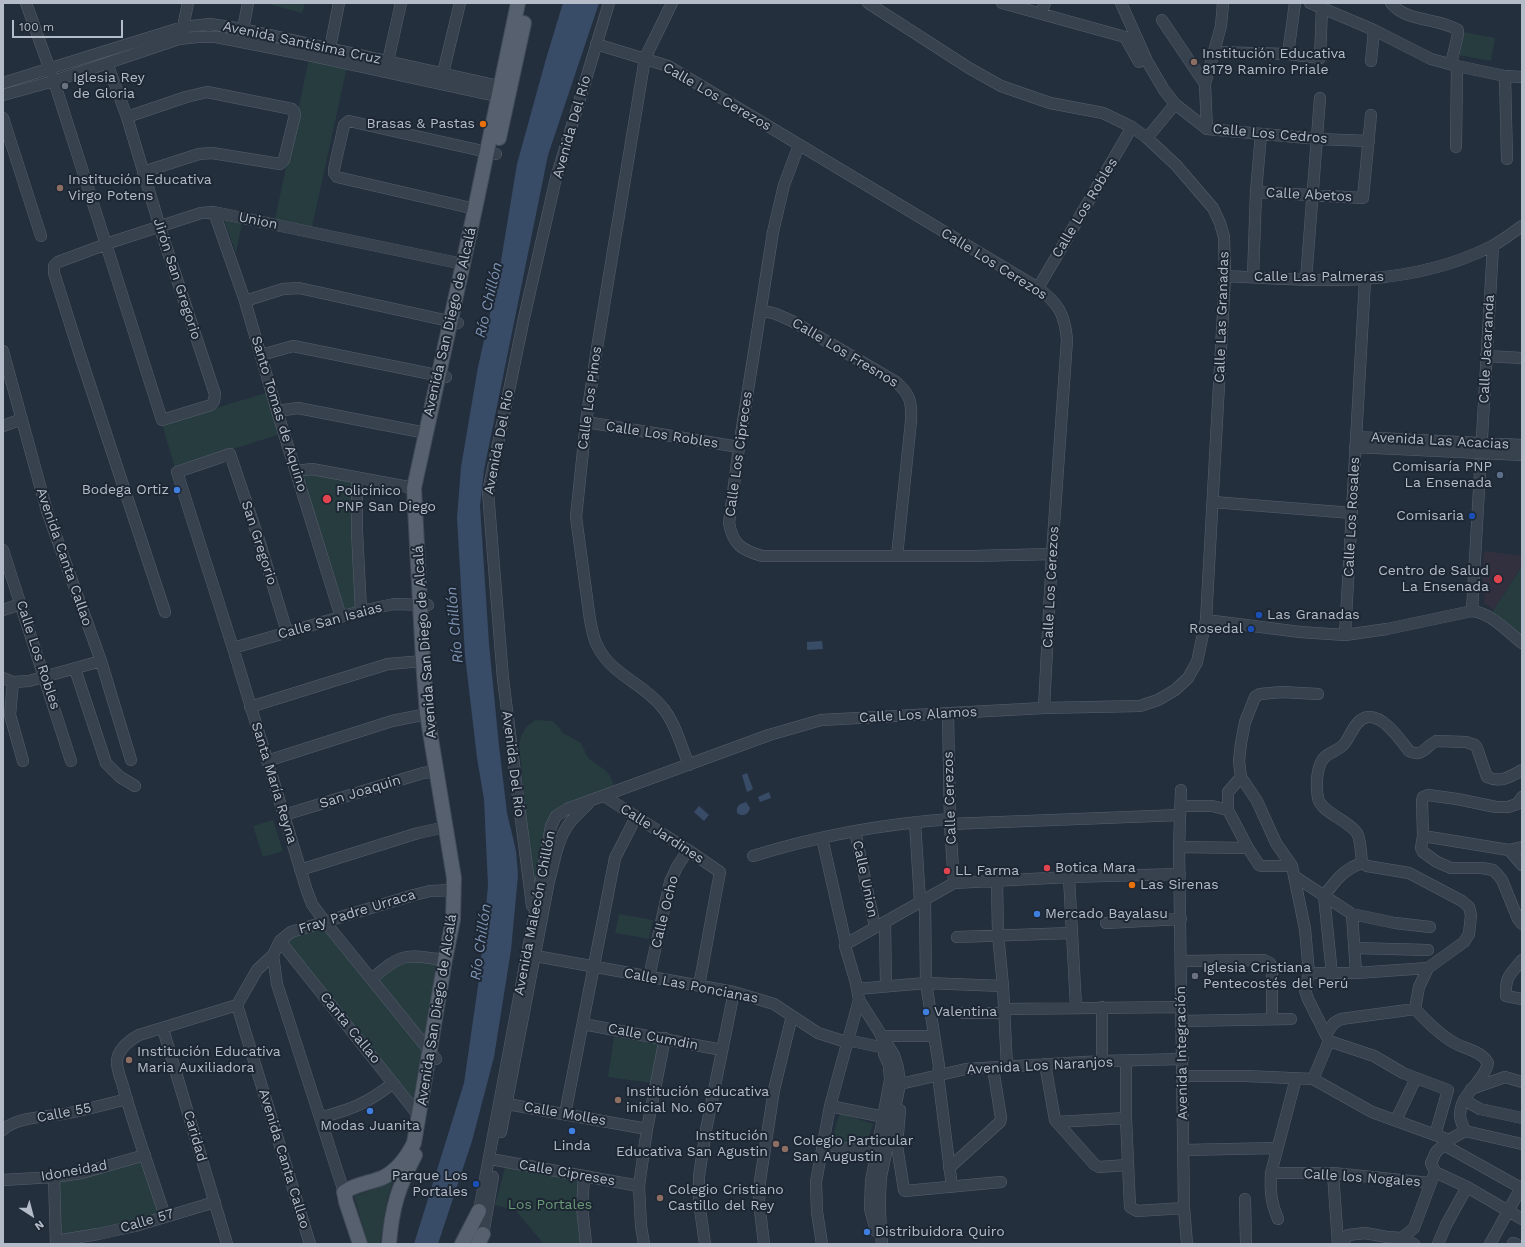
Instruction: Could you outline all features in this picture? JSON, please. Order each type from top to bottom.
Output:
[{"type":"main road","name":"Avenida San Diego de Alcalá","points":[[505,92],[518,3]]},
{"type":"main road","name":"Avenida San Diego de Alcalá","points":[[389,1244],[395,1199],[424,1132],[445,960],[453,920],[454,878],[427,714],[423,661],[423,496],[428,456],[442,377],[505,92],[528,3]]},
{"type":"main road","name":"Avenida San Diego de Alcalá","points":[[454,323],[463,264],[491,153]]},
{"type":"main road","name":"Avenida San Diego de Alcalá","points":[[344,1192],[352,1186],[383,1177],[399,1165],[408,1154],[414,1143],[459,929],[462,901],[462,881],[432,683],[414,488],[426,434],[442,377]]},
{"type":"main road","points":[[344,1192],[360,1244]]},
{"type":"main road","points":[[462,1244],[479,1211]]},
{"type":"street","points":[[26,3],[54,81],[106,244]]},
{"type":"street","points":[[184,39],[183,27],[188,3]]},
{"type":"street","points":[[243,29],[248,3]]},
{"type":"street","points":[[330,48],[340,3]]},
{"type":"street","points":[[388,61],[401,3]]},
{"type":"street","points":[[443,73],[460,3]]},
{"type":"street","name":"Avenida Del Río","points":[[534,916],[503,679],[488,492],[524,318],[556,178],[609,3]]},
{"type":"street","name":"Calle Los Pinos","points":[[672,3],[645,58],[597,348],[586,422],[576,517],[593,635],[598,647],[606,659],[615,668],[653,697],[662,706],[669,716],[689,765]]},
{"type":"street","points":[[1002,3],[1043,8],[1125,37],[1139,62]]},
{"type":"street","name":"Calle Los Cedros","points":[[1121,3],[1147,61],[1164,90],[1174,104],[1207,128],[1318,139],[1369,141]]},
{"type":"street","points":[[1207,128],[1205,84],[1221,26],[1223,3]]},
{"type":"street","points":[[1288,54],[1295,3]]},
{"type":"street","points":[[1310,3],[1374,30],[1430,59],[1505,76],[1522,77]]},
{"type":"street","points":[[1391,3],[1395,8],[1403,13],[1458,30],[1454,65],[1456,147]]},
{"type":"street","name":"Calle Las Granadas","points":[[872,4],[969,68],[1001,86],[1050,103],[1103,113],[1132,127],[1147,138],[1176,165],[1213,208],[1220,223],[1224,237],[1225,276],[1206,620]]},
{"type":"street","points":[[1214,52],[1288,54],[1320,58],[1322,7]]},
{"type":"street","points":[[1162,20],[1205,84]]},
{"type":"street","name":"Avenida Santísima Cruz","points":[[3,83],[183,27],[210,24],[243,29],[443,73],[505,92]]},
{"type":"street","points":[[1371,61],[1374,30]]},
{"type":"street","name":"Avenida Santísima Cruz","points":[[3,95],[54,81],[184,39],[216,37],[505,92]]},
{"type":"street","name":"Calle Los Cerezos","points":[[596,44],[668,66],[1038,288],[1048,296],[1058,308],[1066,324],[1067,340],[1052,554],[1044,708]]},
{"type":"street","name":"Jirón San Gregorio","points":[[106,244],[162,420],[208,406],[213,403],[215,394],[160,226],[127,117],[107,63]]},
{"type":"street","points":[[1505,76],[1507,159]]},
{"type":"street","points":[[127,117],[186,97],[207,92],[292,109],[294,111],[295,115],[284,160],[280,164],[212,153],[199,154],[143,172]]},
{"type":"street","points":[[1306,280],[1320,98]]},
{"type":"street","points":[[1147,138],[1174,104]]},
{"type":"street","points":[[1369,141],[1371,115]]},
{"type":"street","points":[[3,118],[40,236]]},
{"type":"street","points":[[476,209],[337,177],[334,173],[334,169],[344,125],[349,121],[491,153]]},
{"type":"street","name":"Calle Los Robles","points":[[1038,288],[1132,127]]},
{"type":"street","points":[[1253,277],[1256,192],[1261,134]]},
{"type":"street","name":"Calle Abetos","points":[[1256,192],[1363,198],[1369,141]]},
{"type":"street","name":"Calle Los Cipreces","points":[[799,145],[790,167],[777,211],[773,232],[739,447],[729,523],[731,534],[738,545],[748,552],[762,556],[1052,554]]},
{"type":"street","name":"Union","points":[[165,612],[75,340],[54,272],[54,266],[58,262],[106,244],[201,213],[214,212],[463,264]]},
{"type":"street","name":"Santo Tomas de Aquino","points":[[214,212],[245,301],[277,411],[341,617]]},
{"type":"street","name":"Calle Las Palmeras","points":[[1225,276],[1306,280],[1365,280],[1402,275],[1461,260],[1493,246],[1522,226]]},
{"type":"street","name":"Calle Jacaranda","points":[[1472,611],[1493,246]]},
{"type":"street","name":"Calle Los Rosales","points":[[1345,635],[1365,280]]},
{"type":"street","points":[[245,301],[283,289],[299,288],[454,323]]},
{"type":"street","name":"Calle Los Fresnos","points":[[761,310],[776,314],[792,321],[896,382],[904,389],[910,398],[912,421],[897,556]]},
{"type":"street","points":[[261,355],[293,346],[442,377]]},
{"type":"street","name":"Avenida Canta Callao","points":[[3,351],[6,371],[22,420],[47,511],[100,661],[131,760]]},
{"type":"street","points":[[1486,356],[1522,358]]},
{"type":"street","points":[[277,411],[298,408],[426,434]]},
{"type":"street","points":[[3,426],[22,420]]},
{"type":"street","name":"Calle Los Robles","points":[[586,422],[739,447]]},
{"type":"street","name":"Avenida Las Acacias","points":[[1356,442],[1481,448],[1522,445]]},
{"type":"street","name":"Avenida Las Acacias","points":[[1481,448],[1522,455]]},
{"type":"street","name":"San Gregorio","points":[[177,472],[230,454],[259,540],[287,632]]},
{"type":"street","points":[[296,471],[312,469],[414,488]]},
{"type":"street","name":"Santa María Reyna","points":[[177,472],[233,648],[300,870],[312,904],[433,1055]]},
{"type":"street","points":[[357,478],[357,531],[361,611]]},
{"type":"street","points":[[1213,502],[1352,513]]},
{"type":"street","name":"Calle Los Robles","points":[[3,553],[45,677],[71,761]]},
{"type":"street","points":[[3,610],[21,604]]},
{"type":"street","name":"Calle San Isaias","points":[[233,648],[361,611],[394,604],[424,605]]},
{"type":"street","points":[[1206,620],[1300,632],[1345,635],[1387,629],[1472,611],[1480,612],[1490,618],[1522,643]]},
{"type":"street","name":"Calle Los Alamos","points":[[592,801],[770,735],[822,720],[1044,708],[1140,706],[1158,700],[1175,690],[1188,678],[1197,662],[1206,620]]},
{"type":"street","points":[[23,761],[10,715],[8,680],[29,681],[100,661]]},
{"type":"street","points":[[250,707],[388,664],[423,661]]},
{"type":"street","points":[[75,669],[106,763],[120,777],[136,786]]},
{"type":"street","points":[[1318,694],[1282,692],[1260,694],[1255,697],[1245,722],[1241,743],[1239,761],[1240,777],[1257,802],[1276,843],[1293,871],[1305,929],[1309,973],[1305,990],[1327,1038],[1374,1056],[1403,1073],[1448,1090],[1435,1135]]},
{"type":"street","name":"Calle Cerezos","points":[[948,713],[950,822],[954,883]]},
{"type":"street","points":[[267,761],[392,721],[427,714]]},
{"type":"street","points":[[1362,863],[1358,835],[1350,826],[1326,809],[1318,800],[1317,777],[1322,760],[1342,747],[1362,719],[1369,717],[1377,718],[1384,723],[1409,751],[1414,754],[1421,753],[1436,741],[1466,742],[1475,745],[1487,777],[1493,780],[1502,780],[1522,770]]},
{"type":"street","name":"San Joaquin","points":[[284,815],[423,773],[437,771]]},
{"type":"street","points":[[1240,777],[1228,792],[1228,810],[1248,848],[1260,866],[1293,871],[1324,896],[1352,914],[1395,923],[1430,928]]},
{"type":"street","name":"Avenida Integración","points":[[1181,790],[1179,847],[1181,1007],[1184,1208],[1187,1244]]},
{"type":"street","points":[[1520,800],[1508,807],[1496,807],[1428,795],[1423,797],[1423,836],[1421,848],[1423,852],[1437,862],[1451,868],[1493,870],[1498,875],[1518,919],[1522,924]]},
{"type":"street","name":"Calle Jardines","points":[[604,796],[720,872],[699,986]]},
{"type":"street","name":"Avenida Malecón Chillón","points":[[481,1241],[507,1104],[531,955],[534,916],[551,826],[556,816],[567,809],[592,801]]},
{"type":"street","name":"Avenida Malecón Chillón","points":[[470,1244],[479,1211],[531,955],[557,850],[566,829],[573,818],[592,801]]},
{"type":"street","points":[[753,856],[778,848],[855,831],[915,822],[950,822],[1180,810],[1212,806],[1228,810]]},
{"type":"street","points":[[565,1114],[615,858],[636,817]]},
{"type":"street","points":[[915,822],[923,900],[926,983],[939,1066],[938,1075],[952,1188]]},
{"type":"street","points":[[300,870],[418,833],[446,827]]},
{"type":"street","name":"Calle Union","points":[[855,831],[880,924],[886,986]]},
{"type":"street","points":[[1423,836],[1510,850],[1522,847]]},
{"type":"street","points":[[822,838],[857,999],[881,1042],[888,1060],[890,1071],[884,1117],[871,1181],[870,1209],[875,1228],[882,1244]]},
{"type":"street","points":[[1179,847],[1248,848]]},
{"type":"street","name":"Calle Ocho","points":[[649,977],[670,882],[677,867],[688,850]]},
{"type":"street","points":[[1510,850],[1522,865]]},
{"type":"street","points":[[1332,974],[1324,896],[1341,874],[1352,866],[1362,863],[1367,866],[1409,873],[1462,901],[1469,908],[1471,915],[1469,934],[1464,942],[1428,968],[1419,987],[1415,1009]]},
{"type":"street","points":[[846,944],[954,883],[1069,877],[1180,874]]},
{"type":"street","points":[[1069,877],[1076,1007]]},
{"type":"street","points":[[997,881],[998,934],[1003,986],[1007,1068]]},
{"type":"street","name":"Fray Padre Urraca","points":[[237,1005],[257,970],[272,955],[280,941],[291,932],[414,895],[430,891],[454,890]]},
{"type":"street","points":[[1352,914],[1356,974]]},
{"type":"street","points":[[1106,923],[1181,919]]},
{"type":"street","points":[[957,937],[998,934],[1071,933]]},
{"type":"street","name":"Canta Callao","points":[[280,941],[419,1116]]},
{"type":"street","points":[[1354,948],[1428,950]]},
{"type":"street","points":[[272,955],[277,984],[344,1192]]},
{"type":"street","name":"Calle Las Poncianas","points":[[531,955],[734,992],[774,1004],[818,1033],[847,1041],[881,1042],[934,1036]]},
{"type":"street","points":[[372,979],[390,964],[403,957],[411,956],[445,960]]},
{"type":"street","points":[[1181,961],[1264,960],[1270,963],[1272,969],[1272,1019]]},
{"type":"street","points":[[1522,960],[1508,977],[1506,983],[1506,996],[1522,999]]},
{"type":"street","points":[[1309,973],[1356,974],[1428,968]]},
{"type":"street","points":[[857,999],[886,986],[926,983],[1003,986]]},
{"type":"street","points":[[705,1244],[699,1202],[699,1176],[706,1130],[734,992]]},
{"type":"street","points":[[822,1244],[817,1212],[816,1182],[830,1106],[857,999]]},
{"type":"street","points":[[165,1216],[127,1099],[117,1059],[121,1050],[129,1041],[139,1035],[164,1029],[237,1005]]},
{"type":"street","name":"Avenida Canta Callao","points":[[237,1005],[310,1244]]},
{"type":"street","points":[[963,1013],[1076,1007],[1181,1007]]},
{"type":"street","points":[[1102,1007],[1102,1061]]},
{"type":"street","points":[[1313,1079],[1327,1038],[1334,1023],[1341,1019],[1415,1009]]},
{"type":"street","points":[[1415,1009],[1429,1025],[1452,1042],[1485,1057],[1488,1063],[1486,1071],[1470,1089],[1464,1100],[1460,1116],[1465,1131]]},
{"type":"street","points":[[764,1244],[759,1202],[760,1181],[774,1090],[792,1016]]},
{"type":"street","points":[[1182,1021],[1291,1019]]},
{"type":"street","name":"Calle Cumdin","points":[[583,1024],[722,1050]]},
{"type":"street","name":"Caridad","points":[[164,1029],[227,1244]]},
{"type":"street","points":[[644,1244],[641,1226],[639,1186],[647,1129],[664,1038]]},
{"type":"street","points":[[881,1042],[895,1059],[900,1085],[898,1146],[904,1190],[907,1192],[1001,1182]]},
{"type":"street","name":"Avenida Los Naranjos","points":[[900,1085],[966,1069],[1007,1068],[1102,1061],[1126,1062],[1182,1060]]},
{"type":"street","points":[[1126,1062],[1127,1165],[1130,1205],[1137,1211],[1184,1208]]},
{"type":"street","points":[[1045,1064],[1057,1122],[1095,1166],[1127,1165]]},
{"type":"street","points":[[949,1168],[1000,1122],[1001,1118],[993,1068]]},
{"type":"street","points":[[1182,1076],[1246,1076],[1313,1079],[1372,1112],[1435,1135],[1522,1187],[1490,1244]]},
{"type":"street","points":[[1470,1089],[1505,1077],[1522,1082]]},
{"type":"street","points":[[1278,1219],[1272,1205],[1270,1173],[1296,1078]]},
{"type":"street","points":[[1394,1120],[1400,1114],[1416,1078]]},
{"type":"street","points":[[320,1118],[364,1103],[377,1096],[393,1083]]},
{"type":"street","points":[[882,1244],[879,1204],[880,1184],[900,1085]]},
{"type":"street","name":"Calle 55","points":[[3,1130],[11,1124],[31,1119],[68,1114],[127,1099]]},
{"type":"street","points":[[1464,1100],[1480,1109],[1522,1118]]},
{"type":"street","name":"Calle Molles","points":[[507,1104],[647,1129]]},
{"type":"street","points":[[830,1106],[884,1117]]},
{"type":"street","points":[[1057,1122],[1126,1118]]},
{"type":"street","points":[[1522,1144],[1465,1131],[1436,1152],[1431,1164],[1435,1172],[1467,1187],[1522,1219]]},
{"type":"street","points":[[823,1144],[877,1154]]},
{"type":"street","points":[[1184,1150],[1277,1148]]},
{"type":"street","name":"Idoneidad","points":[[3,1180],[54,1177],[82,1173],[145,1156]]},
{"type":"street","name":"Calle Cipreses","points":[[496,1160],[639,1186]]},
{"type":"street","points":[[1402,1238],[1414,1228],[1435,1172]]},
{"type":"street","name":"Calle los Nogales","points":[[1270,1173],[1334,1173],[1430,1183]]},
{"type":"street","points":[[1334,1173],[1338,1244]]},
{"type":"street","points":[[54,1177],[56,1242]]},
{"type":"street","points":[[584,1177],[582,1206],[586,1244]]},
{"type":"street","points":[[1438,1244],[1446,1225],[1467,1187]]},
{"type":"street","points":[[1245,1199],[1246,1244]]},
{"type":"street","name":"Calle 57","points":[[56,1242],[135,1226],[215,1202]]},
{"type":"street","points":[[1342,1244],[1348,1235],[1365,1233],[1402,1238],[1414,1244]]},
{"type":"street","points":[[1513,1244],[1514,1242],[1516,1244]]},
{"type":"shaded area","name":"Centro de Salud La Ensenada","points":[[1484,551],[1522,556],[1522,565],[1494,610],[1484,603],[1485,594],[1481,593]]},
{"type":"green space","points":[[272,3],[305,3],[302,13],[272,5]]},
{"type":"green space","points":[[1463,32],[1495,38],[1491,61],[1458,55]]},
{"type":"green space","points":[[309,59],[347,67],[312,227],[275,219]]},
{"type":"green space","points":[[224,220],[242,222],[236,253]]},
{"type":"green space","points":[[266,393],[280,434],[175,468],[162,424]]},
{"type":"green space","points":[[300,473],[355,479],[359,609],[343,614]]},
{"type":"green space","points":[[1522,566],[1522,636],[1492,613]]},
{"type":"green space","points":[[536,720],[552,721],[563,733],[581,743],[588,758],[605,770],[610,776],[615,788],[551,813],[534,893],[519,744],[524,730]]},
{"type":"green space","points":[[273,820],[283,851],[263,857],[253,826]]},
{"type":"green space","points":[[619,914],[653,920],[649,939],[615,933]]},
{"type":"green space","points":[[325,927],[427,1051],[417,1107],[285,943],[290,938]]},
{"type":"green space","points":[[397,962],[442,962],[428,1044],[376,979]]},
{"type":"green space","points":[[614,1037],[658,1044],[652,1083],[608,1077]]},
{"type":"green space","points":[[840,1113],[873,1124],[865,1148],[832,1138]]},
{"type":"green space","points":[[142,1159],[161,1214],[134,1223],[60,1237],[58,1179]]},
{"type":"green space","name":"Los Portales","points":[[505,1167],[580,1180],[584,1244],[544,1244],[515,1210],[495,1205]]},
{"type":"green space","points":[[394,1179],[387,1200],[380,1244],[368,1244],[354,1196],[388,1184]]},
{"type":"water","points":[[563,3],[599,3],[548,155],[484,470],[480,506],[489,644],[499,746],[507,813],[516,851],[518,875],[511,950],[494,1057],[472,1141],[438,1244],[414,1244],[464,1083],[479,979],[488,886],[484,799],[477,758],[465,655],[457,518],[461,467],[478,367],[499,273],[517,164]]},
{"type":"water","points":[[822,641],[823,649],[807,650],[807,642]]},
{"type":"water","points":[[747,773],[753,789],[747,792],[742,775]]},
{"type":"water","points":[[769,792],[771,798],[760,802],[758,797]]},
{"type":"water","points":[[746,802],[750,808],[747,814],[743,815],[737,813],[740,804]]},
{"type":"water","points":[[699,806],[709,815],[704,821],[694,812]]},
{"type":"place","name":"Institución Educativa 8179 Ramiro Priale","points":[[1194,62]]},
{"type":"place","name":"Iglesia Rey de Gloria","points":[[65,86]]},
{"type":"place","name":"Brasas & Pastas","points":[[483,124]]},
{"type":"place","name":"Institución Educativa Virgo Potens","points":[[60,188]]},
{"type":"place","name":"Comisaría PNP La Ensenada","points":[[1500,475]]},
{"type":"place","name":"Bodega Ortiz","points":[[177,490]]},
{"type":"place","name":"Policínico PNP San Diego","points":[[327,499]]},
{"type":"place","name":"Comisaria","points":[[1472,516]]},
{"type":"place","name":"Centro de Salud La Ensenada","points":[[1498,579]]},
{"type":"place","name":"Las Granadas","points":[[1259,615]]},
{"type":"place","name":"Rosedal","points":[[1251,629]]},
{"type":"place","name":"Botica Mara","points":[[1047,868]]},
{"type":"place","name":"LL Farma","points":[[947,871]]},
{"type":"place","name":"Las Sirenas","points":[[1132,885]]},
{"type":"place","name":"Mercado Bayalasu","points":[[1037,914]]},
{"type":"place","name":"Iglesia Cristiana Pentecostés del Perú","points":[[1195,976]]},
{"type":"place","name":"Valentina","points":[[926,1012]]},
{"type":"place","name":"Institución Educativa Maria Auxiliadora","points":[[129,1060]]},
{"type":"place","name":"Institución educativa inicial No. 607","points":[[618,1100]]},
{"type":"place","name":"Modas Juanita","points":[[370,1111]]},
{"type":"place","name":"Linda","points":[[572,1131]]},
{"type":"place","name":"Institución Educativa San Agustin","points":[[776,1144]]},
{"type":"place","name":"Colegio Particular San Augustin","points":[[785,1149]]},
{"type":"place","name":"Parque Los Portales","points":[[476,1184]]},
{"type":"place","name":"Colegio Cristiano Castillo del Rey","points":[[660,1198]]},
{"type":"place","name":"Distribuidora Quiro","points":[[867,1232]]},
{"type":"water label","name":"Río Chillón","points":[[489,300]]},
{"type":"water label","name":"Río Chillón","points":[[455,625]]},
{"type":"water label","name":"Río Chillón","points":[[481,942]]}]
